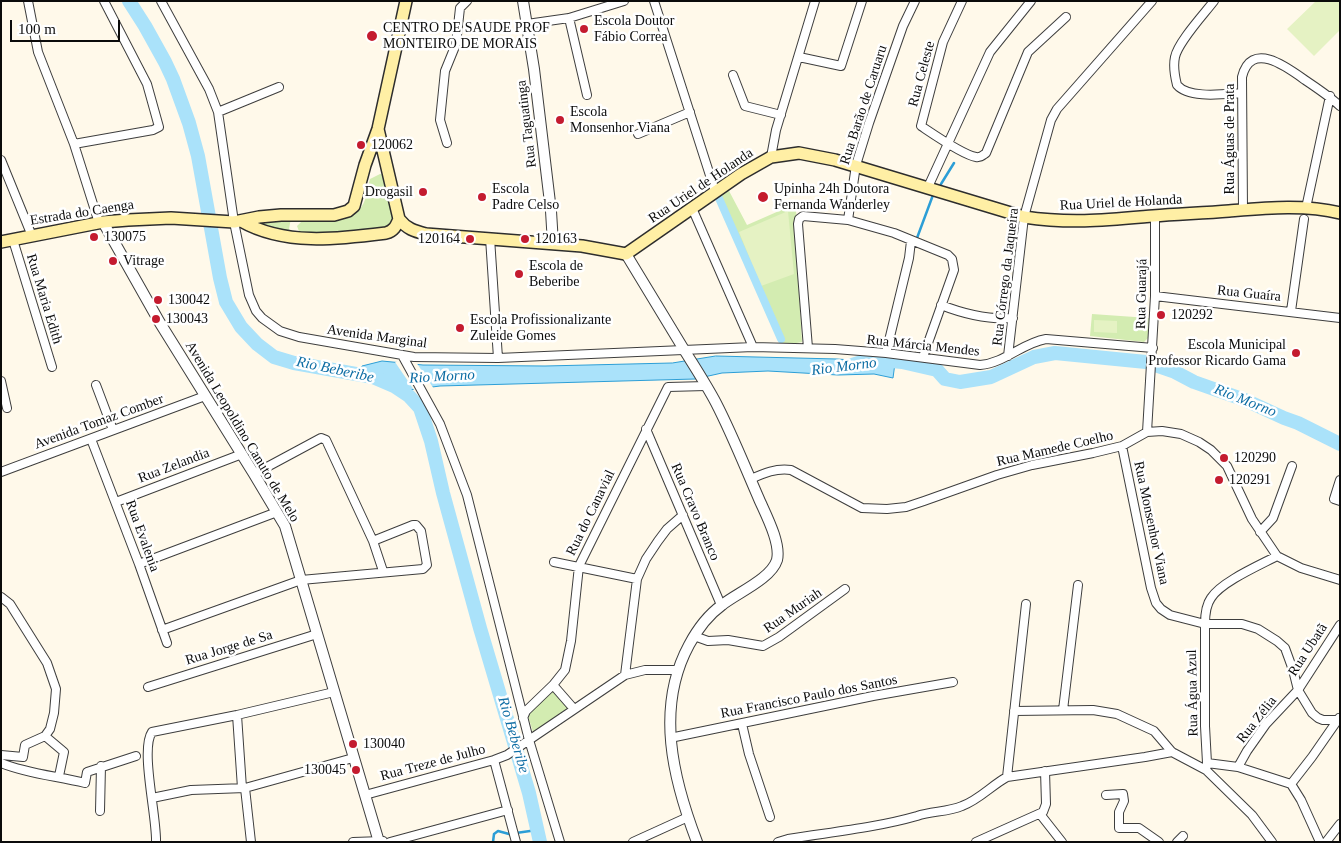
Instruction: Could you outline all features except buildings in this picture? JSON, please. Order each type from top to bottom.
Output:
[{"type":"main road","points":[[237,222],[281,215],[342,214],[348,212],[354,206],[365,165],[378,129],[406,1]]},
{"type":"main road","points":[[378,129],[399,219],[404,226],[413,231],[426,234],[602,249],[626,254]]},
{"type":"main road","name":"Rua Uriel de Holanda","points":[[626,254],[740,174],[771,157],[799,154],[814,155],[856,165],[1024,217],[1052,221],[1075,222],[1243,210],[1305,214],[1340,213]]},
{"type":"main road","points":[[365,165],[373,160],[377,160],[388,170]]},
{"type":"main road","points":[[280,237],[273,229],[273,224],[281,215]]},
{"type":"main road","name":"Estrada do Caenga","points":[[7,241],[101,222],[171,218],[237,222]]},
{"type":"main road","points":[[237,222],[280,237],[318,239],[391,232],[396,227],[399,219]]},
{"type":"street","points":[[28,1],[38,52],[74,144],[101,222]]},
{"type":"street","points":[[74,144],[153,130],[159,125],[148,84],[104,1]]},
{"type":"street","name":"Avenida Marginal","points":[[161,1],[209,88],[218,112],[249,295],[256,311],[262,318],[280,331],[299,337],[403,358],[687,354]]},
{"type":"street","points":[[447,143],[440,120],[445,70],[456,44],[460,8],[467,1]]},
{"type":"street","name":"Rua Taguatinga","points":[[523,1],[528,24],[554,244]]},
{"type":"street","points":[[528,24],[569,18],[624,1]]},
{"type":"street","points":[[654,1],[716,191]]},
{"type":"street","points":[[771,157],[781,115],[815,1]]},
{"type":"street","points":[[799,57],[841,66],[862,1]]},
{"type":"street","name":"Rua Barão de Caruaru","points":[[848,220],[856,165],[874,108],[906,20],[915,1]]},
{"type":"street","name":"Rua Celeste","points":[[948,143],[921,126],[943,42],[962,1]]},
{"type":"street","points":[[928,187],[993,46],[1031,1]]},
{"type":"street","name":"Rua Córrego da Jaqueira","points":[[1008,356],[1024,217],[1053,115],[1152,1]]},
{"type":"street","points":[[1214,1],[1191,30],[1175,55],[1176,80],[1181,89],[1191,93],[1242,93]]},
{"type":"street","points":[[948,143],[975,157],[981,157],[986,153],[1028,52],[1066,17]]},
{"type":"street","points":[[569,18],[587,95]]},
{"type":"street","name":"Rua Águas de Prata","points":[[1243,210],[1242,77],[1246,68],[1252,61],[1258,59],[1271,60],[1288,68],[1330,96]]},
{"type":"street","points":[[733,75],[745,106],[781,115]]},
{"type":"street","points":[[218,112],[279,87]]},
{"type":"street","points":[[1330,96],[1340,106]]},
{"type":"street","points":[[1291,311],[1305,214],[1330,96]]},
{"type":"street","points":[[638,134],[690,112]]},
{"type":"street","points":[[1,160],[32,236]]},
{"type":"street","points":[[692,208],[753,347]]},
{"type":"street","points":[[808,348],[798,224],[799,219],[803,216],[848,220],[894,233],[948,255],[952,259],[954,270],[922,357]]},
{"type":"street","name":"Rua Guarajá","points":[[1147,432],[1158,263],[1155,216]]},
{"type":"street","name":"Avenida Leopoldino Canuto de Melo","points":[[101,222],[160,323],[277,512],[290,542],[353,758],[383,841]]},
{"type":"street","points":[[490,238],[498,358]]},
{"type":"street","name":"Rua Maria Edith","points":[[7,241],[52,366]]},
{"type":"street","points":[[886,353],[908,263],[911,241]]},
{"type":"street","points":[[626,254],[687,354],[728,427],[773,533],[777,549],[777,559],[768,574],[721,605],[694,636],[678,670],[670,705],[670,738],[678,783],[698,842]]},
{"type":"street","name":"Rua Guaíra","points":[[1155,296],[1340,318]]},
{"type":"street","points":[[941,305],[959,312],[979,316],[998,319],[1013,318]]},
{"type":"street","name":"Rua Márcia Mendes","points":[[687,354],[753,347],[808,348],[886,353],[987,365],[1036,341],[1046,339],[1153,348]]},
{"type":"street","points":[[403,358],[440,424],[467,495],[523,718],[560,842]]},
{"type":"street","points":[[1,381],[7,408]]},
{"type":"street","name":"Rua do Canavial","points":[[523,718],[526,711],[553,685],[565,670],[568,659],[579,566],[668,387],[704,383]]},
{"type":"street","points":[[96,385],[113,430]]},
{"type":"street","name":"Avenida Tomaz Comber","points":[[1,472],[206,396]]},
{"type":"street","name":"Rua Cravo Branco","points":[[646,429],[721,605]]},
{"type":"street","points":[[1147,432],[1162,431],[1181,434],[1211,450],[1227,466],[1260,532],[1277,556],[1301,568],[1340,580]]},
{"type":"street","name":"Rua Mamede Coelho","points":[[751,479],[770,471],[790,470],[862,508],[887,509],[906,507],[1015,470],[1122,446],[1147,432]]},
{"type":"street","points":[[254,474],[321,438],[328,442],[373,541],[383,571]]},
{"type":"street","name":"Rua Evalenia","points":[[91,439],[167,642]]},
{"type":"street","name":"Rua Monsenhor Viana","points":[[1122,446],[1151,588],[1156,603],[1161,610],[1170,615],[1205,624],[1242,624],[1258,629],[1277,641],[1284,648],[1298,690],[1312,713],[1323,720],[1339,719]]},
{"type":"street","name":"Rua Zelandia","points":[[116,502],[242,454]]},
{"type":"street","points":[[1260,532],[1273,518],[1292,466]]},
{"type":"street","points":[[1337,500],[1340,480]]},
{"type":"street","points":[[139,564],[277,512]]},
{"type":"street","points":[[625,676],[637,579],[646,559],[658,541],[667,529],[683,515]]},
{"type":"street","points":[[162,630],[301,580],[426,567],[427,562],[419,527],[413,525],[373,541]]},
{"type":"street","name":"Rua Água Azul","points":[[1207,766],[1205,615],[1212,596],[1219,590],[1277,556]]},
{"type":"street","points":[[554,562],[637,579]]},
{"type":"street","points":[[1064,710],[1078,585]]},
{"type":"street","name":"Rua Muriah","points":[[694,636],[708,641],[728,640],[763,646],[775,640],[845,589]]},
{"type":"street","points":[[1,597],[10,604],[47,663],[56,689],[53,722],[45,736],[25,745],[24,757],[1,756]]},
{"type":"street","points":[[1007,776],[1026,604]]},
{"type":"street","name":"Rua Ubatã","points":[[1298,690],[1340,625]]},
{"type":"street","name":"Rua Jorge de Sa","points":[[148,687],[317,634]]},
{"type":"street","name":"Rua Treze de Julho","points":[[365,795],[494,760],[506,755],[625,676],[645,670],[678,670]]},
{"type":"street","name":"Rua Francisco Paulo dos Santos","points":[[670,738],[873,696],[953,682]]},
{"type":"street","points":[[553,685],[574,709]]},
{"type":"street","name":"Rua Zélia","points":[[1238,767],[1266,724],[1298,690]]},
{"type":"street","points":[[156,842],[156,824],[148,747],[149,736],[154,730],[237,715],[334,692]]},
{"type":"street","points":[[1014,712],[1094,710],[1117,714],[1154,731],[1172,752],[1207,766],[1238,767],[1291,784],[1301,800],[1320,842]]},
{"type":"street","points":[[237,715],[251,842]]},
{"type":"street","points":[[1291,784],[1339,719]]},
{"type":"street","points":[[742,724],[749,754],[770,817]]},
{"type":"street","points":[[45,736],[64,752],[59,776]]},
{"type":"street","points":[[778,842],[892,823],[918,815],[962,806],[974,800],[1007,776],[1172,752]]},
{"type":"street","points":[[1,763],[32,773],[59,776],[84,783],[87,772],[136,756]]},
{"type":"street","points":[[152,798],[191,790],[244,788],[353,758]]},
{"type":"street","points":[[494,760],[516,840]]},
{"type":"street","points":[[100,811],[101,766]]},
{"type":"street","points":[[1207,766],[1252,815],[1272,842]]},
{"type":"street","points":[[976,842],[989,839],[1042,813],[1046,804],[1045,771]]},
{"type":"street","points":[[1106,795],[1123,794],[1124,801],[1119,812],[1119,828],[1139,828],[1158,842]]},
{"type":"street","points":[[353,842],[383,841],[508,810]]},
{"type":"street","points":[[1042,813],[1062,842]]},
{"type":"street","points":[[633,842],[688,817]]},
{"type":"street","points":[[1326,842],[1340,824]]},
{"type":"green space","points":[[1316,1],[1340,1],[1340,30],[1314,56],[1287,29]]},
{"type":"green space","points":[[380,174],[384,175],[395,214],[393,222],[387,228],[319,235],[300,234],[297,226],[303,220],[327,221],[343,219],[357,212],[365,200],[370,179]]},
{"type":"green space","points":[[728,189],[747,225],[795,204],[802,342],[781,346],[717,197]]},
{"type":"green space","points":[[788,211],[794,274],[761,286],[739,232]]},
{"type":"green space","points":[[291,218],[289,229],[291,233],[272,230],[250,219]]},
{"type":"green space","points":[[1092,314],[1149,318],[1148,338],[1144,342],[1090,336]]},
{"type":"green space","points":[[1094,320],[1117,321],[1117,333],[1094,332]]},
{"type":"green space","points":[[553,691],[567,707],[567,710],[533,732],[528,716]]},
{"type":"water","points":[[716,356],[837,359],[895,363],[893,378],[874,374],[838,375],[768,371],[722,373],[695,379],[440,386],[409,390],[395,380],[361,370],[362,366],[382,361],[423,365],[545,366],[672,363]]},
{"type":"pier","points":[[395,362],[416,362],[434,389],[414,390]]},
{"type":"waterway","name":"Rio Beberibe","points":[[129,1],[165,62],[189,123],[198,156],[226,302],[241,327],[257,344],[274,357],[294,363],[373,377],[394,386],[409,396],[420,408],[431,441],[443,493],[480,628],[529,793],[540,842]]},
{"type":"waterway","points":[[941,184],[954,163]]},
{"type":"waterway","points":[[917,238],[933,195]]},
{"type":"waterway","points":[[718,196],[781,339]]},
{"type":"waterway","name":"Rio Morno","points":[[849,366],[868,360],[885,363],[892,361],[902,362],[937,370],[945,379],[960,382],[991,377],[1034,357],[1055,353],[1146,362],[1245,400],[1340,444]]},
{"type":"waterway","points":[[493,842],[494,834],[498,831],[509,834],[537,830]]},
{"type":"place","name":"Escola Doutor Fábio Correa","points":[[584,29]]},
{"type":"place","name":"CENTRO DE SAUDE PROF MONTEIRO DE MORAIS","points":[[372,36]]},
{"type":"place","name":"Escola Monsenhor Viana","points":[[560,120]]},
{"type":"place","name":"120062","points":[[361,145]]},
{"type":"place","name":"Drogasil","points":[[423,192]]},
{"type":"place","name":"Escola Padre Celso","points":[[482,197]]},
{"type":"place","name":"Upinha 24h Doutora Fernanda Wanderley","points":[[763,197]]},
{"type":"place","name":"130075","points":[[94,237]]},
{"type":"place","name":"120164","points":[[470,239]]},
{"type":"place","name":"120163","points":[[525,239]]},
{"type":"place","name":"Vitrage","points":[[113,261]]},
{"type":"place","name":"Escola de Beberibe","points":[[519,274]]},
{"type":"place","name":"130042","points":[[158,300]]},
{"type":"place","name":"120292","points":[[1161,315]]},
{"type":"place","name":"130043","points":[[156,319]]},
{"type":"place","name":"Escola Profissionalizante Zuleide Gomes","points":[[460,328]]},
{"type":"place","name":"Escola Municipal Professor Ricardo Gama","points":[[1296,353]]},
{"type":"place","name":"120290","points":[[1224,458]]},
{"type":"place","name":"120291","points":[[1219,480]]},
{"type":"place","name":"130040","points":[[353,744]]},
{"type":"place","name":"130045","points":[[356,770]]}]
